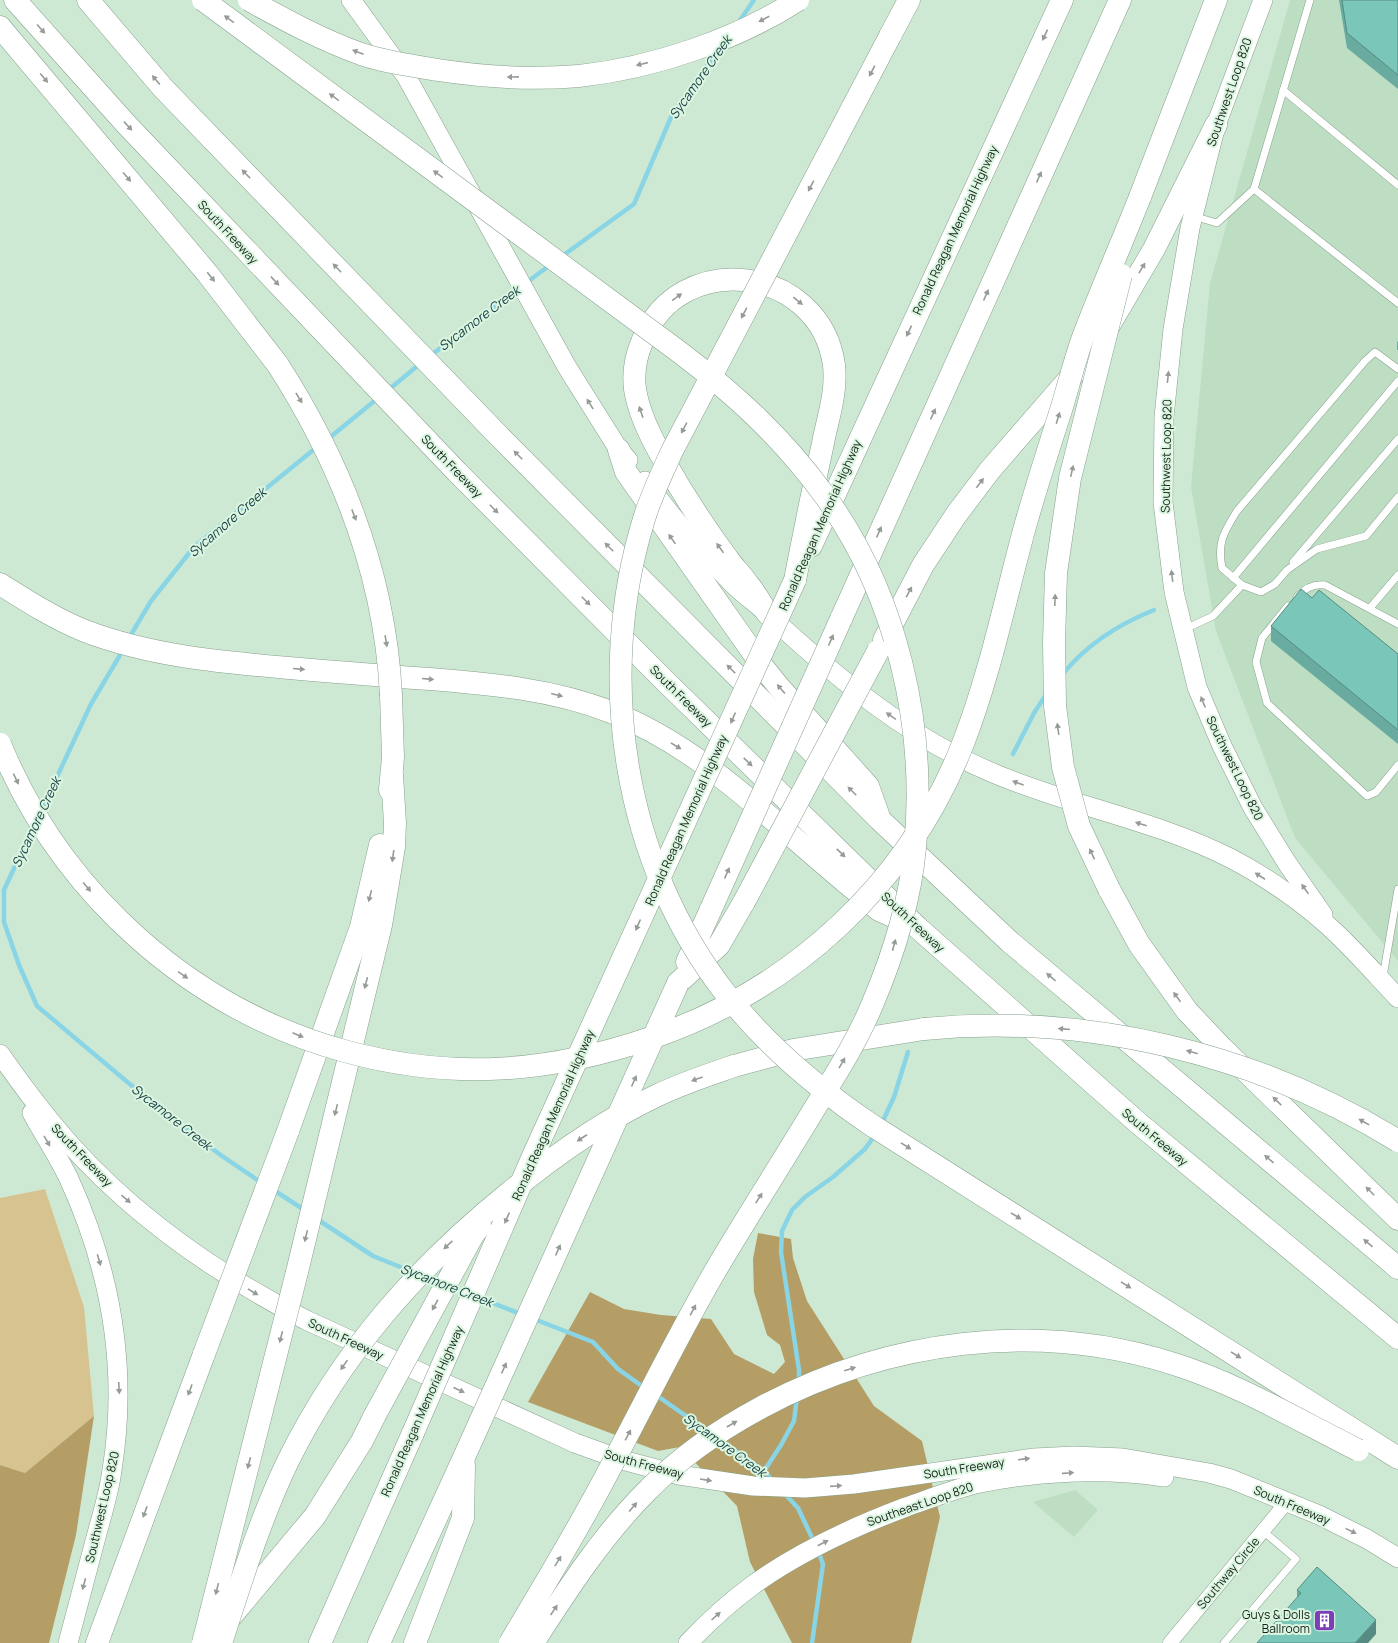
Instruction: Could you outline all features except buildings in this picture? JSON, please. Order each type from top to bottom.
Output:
[{"type":"highway","name":"South Freeway","points":[[15,0],[126,124],[324,334],[457,472],[664,680],[918,927],[1137,1122],[1398,1338]]},
{"type":"highway","points":[[88,0],[163,88],[498,435],[879,819],[1010,942],[1398,1268]]},
{"type":"highway","points":[[203,0],[678,351],[742,402],[765,424],[806,470],[828,499],[859,553],[884,608],[906,687],[916,754],[917,798],[915,848],[907,897],[892,953],[872,1004],[834,1077],[702,1294],[588,1510],[510,1643]]},
{"type":"highway","points":[[249,0],[298,27],[361,54],[410,66],[467,75],[507,77],[579,76],[643,65],[715,41],[751,26],[798,0]]},
{"type":"highway","points":[[909,0],[672,451],[644,518],[626,603],[621,650],[620,704],[630,774],[640,820],[647,842],[671,903],[715,978],[757,1031],[812,1081],[873,1126],[1362,1443],[1398,1472]]},
{"type":"highway","name":"Ronald Reagan Memorial Highway","points":[[320,1643],[533,1156],[795,580],[1062,0]]},
{"type":"highway","points":[[379,1643],[678,984],[840,619],[1120,0]]},
{"type":"highway","points":[[0,744],[29,806],[55,847],[88,889],[127,930],[153,952],[202,988],[262,1020],[304,1038],[337,1049],[396,1063],[455,1069],[507,1069],[566,1062],[612,1051],[666,1033],[716,1012],[758,989],[801,960],[848,918],[894,865],[923,822],[945,783],[971,720],[1026,523],[1081,343],[1140,197],[1216,0]]},
{"type":"highway","points":[[0,27],[207,273],[278,365],[308,415],[330,459],[366,548],[382,617],[389,663],[393,716],[392,775],[395,823],[394,847],[380,924],[297,1272],[203,1643]]},
{"type":"highway","points":[[678,984],[720,945],[924,565],[956,515],[990,470],[1083,363],[1107,330],[1154,249],[1216,125]]},
{"type":"highway","points":[[1140,197],[1070,478],[1056,573],[1055,706],[1063,767],[1079,826],[1109,889],[1139,944],[1186,1011],[1398,1219]]},
{"type":"highway","points":[[768,614],[749,584],[711,535],[679,486],[655,444],[638,402],[635,374],[637,360],[645,334],[653,320],[673,299],[698,285],[721,280],[741,279],[753,280],[780,290],[795,298],[806,308],[818,324],[830,349],[834,370],[834,398],[825,432],[795,580]]},
{"type":"highway","points":[[619,450],[626,472],[763,667],[779,687],[868,786],[879,819]]},
{"type":"highway","points":[[0,584],[34,605],[82,630],[138,648],[192,658],[260,666],[500,685],[545,692],[610,711],[634,722],[696,758],[740,791],[879,910],[918,927]]},
{"type":"highway","points":[[97,1643],[297,1107],[361,927],[376,870],[392,775]]},
{"type":"highway","points":[[221,1643],[253,1545],[288,1462],[330,1386],[353,1352],[381,1317],[445,1248],[528,1177],[599,1127],[636,1106],[681,1085],[767,1057],[869,1037],[950,1027],[1040,1027],[1102,1033],[1171,1046],[1256,1071],[1321,1099],[1398,1141]]},
{"type":"highway","points":[[208,1643],[315,1516],[362,1441],[473,1235],[533,1156]]},
{"type":"highway","points":[[533,1643],[577,1576],[615,1529],[648,1490],[696,1447],[752,1413],[817,1380],[913,1352],[972,1342],[1032,1340],[1068,1342],[1125,1351],[1176,1364],[1398,1458]]},
{"type":"highway","points":[[415,1643],[463,1518],[464,1455]]},
{"type":"main road","points":[[352,0],[406,76],[567,367],[619,450],[734,585],[768,614],[816,659],[844,682],[924,738],[992,773],[1047,793],[1172,834],[1230,858],[1274,886],[1336,933],[1398,998]]},
{"type":"main road","name":"Southwest Loop 820","points":[[1263,0],[1216,125],[1193,216],[1173,329],[1164,417],[1163,502],[1174,592],[1197,687],[1229,760],[1253,808],[1287,863],[1336,933]]},
{"type":"main road","name":"South Freeway","points":[[0,1054],[41,1110],[75,1150],[140,1212],[168,1236],[198,1257],[272,1303],[306,1320],[575,1443],[622,1460],[679,1475],[729,1483],[774,1488],[804,1488],[854,1484],[972,1466],[1054,1456],[1124,1458],[1210,1473],[1231,1479],[1350,1530],[1398,1558]]},
{"type":"main road","name":"Southwest Loop 820","points":[[0,1058],[56,1156],[80,1205],[99,1259],[116,1346],[120,1398],[112,1472],[68,1643]]},
{"type":"main road","name":"Southeast Loop 820","points":[[688,1643],[728,1605],[780,1566],[860,1525],[916,1503],[974,1485],[1004,1479],[1094,1472],[1162,1476],[1259,1492]]},
{"type":"street","name":"Southway Circle","points":[[1170,1643],[1286,1503]]},
{"type":"lane","points":[[1193,216],[1217,223],[1254,189],[1310,0]]},
{"type":"lane","points":[[1283,90],[1398,185]]},
{"type":"lane","points":[[1254,189],[1398,303]]},
{"type":"lane","points":[[1398,369],[1376,352],[1365,360],[1238,511],[1224,532],[1219,548],[1222,568],[1242,585],[1261,592],[1275,584],[1398,439]]},
{"type":"lane","points":[[1233,578],[1398,380]]},
{"type":"lane","points":[[1287,570],[1317,549],[1366,536],[1398,497]]},
{"type":"lane","points":[[1370,608],[1398,575]]},
{"type":"lane","points":[[1398,624],[1325,585],[1318,584],[1305,588],[1262,638],[1256,662],[1267,703],[1362,793],[1367,796],[1372,795],[1398,765]]},
{"type":"lane","points":[[1183,630],[1213,616],[1242,585]]},
{"type":"lane","points":[[1382,981],[1398,889]]},
{"type":"lane","points":[[1224,1643],[1296,1559],[1263,1531]]},
{"type":"shaded area","points":[[1290,0],[1398,0],[1398,961],[1295,838],[1216,631],[1191,487],[1210,283]]},
{"type":"shaded area","points":[[45,1189],[84,1307],[94,1416],[25,1473],[0,1465],[0,1198]]},
{"type":"shaded area","points":[[758,1233],[791,1239],[793,1258],[807,1301],[874,1406],[922,1441],[940,1517],[911,1643],[792,1643],[750,1562],[737,1506],[680,1447],[658,1451],[528,1402],[590,1292],[624,1309],[661,1315],[711,1319],[734,1354],[774,1374],[785,1362],[780,1345],[767,1335],[754,1292],[753,1259]]},
{"type":"shaded area","points":[[94,1416],[76,1535],[49,1643],[0,1643],[0,1465],[25,1473]]},
{"type":"shaded area","points":[[1075,1490],[1098,1510],[1074,1537],[1033,1502]]},
{"type":"waterway","name":"Sycamore Creek","points":[[738,23],[754,0]]},
{"type":"waterway","name":"Sycamore Creek","points":[[561,257],[634,204],[672,115],[719,49]]},
{"type":"waterway","name":"Sycamore Creek","points":[[526,283],[550,265]]},
{"type":"waterway","name":"Sycamore Creek","points":[[430,356],[518,289]]},
{"type":"waterway","name":"Sycamore Creek","points":[[387,391],[421,363]]},
{"type":"waterway","name":"Sycamore Creek","points":[[328,439],[378,398]]},
{"type":"waterway","name":"Sycamore Creek","points":[[129,638],[151,601],[194,547],[317,447]]},
{"type":"waterway","points":[[1062,675],[1071,664],[1104,636],[1128,622],[1154,610]]},
{"type":"waterway","name":"Sycamore Creek","points":[[41,811],[91,704],[123,650]]},
{"type":"waterway","points":[[1013,754],[1034,713],[1047,693]]},
{"type":"waterway","name":"Sycamore Creek","points":[[34,825],[4,890],[4,922],[19,965],[37,1006],[163,1112],[222,1156],[262,1183]]},
{"type":"waterway","points":[[881,1125],[894,1097],[908,1052]]},
{"type":"waterway","points":[[799,1382],[799,1370],[781,1252],[782,1231],[792,1210],[805,1197],[833,1177],[865,1149],[875,1135]]},
{"type":"waterway","name":"Sycamore Creek","points":[[272,1189],[306,1211]]},
{"type":"waterway","name":"Sycamore Creek","points":[[317,1219],[373,1256],[413,1272]]},
{"type":"waterway","name":"Sycamore Creek","points":[[426,1277],[441,1283]]},
{"type":"waterway","name":"Sycamore Creek","points":[[452,1287],[467,1293]]},
{"type":"waterway","name":"Sycamore Creek","points":[[478,1297],[523,1315]]},
{"type":"waterway","name":"Sycamore Creek","points":[[534,1319],[593,1342],[618,1369],[646,1389]]},
{"type":"waterway","name":"Sycamore Creek","points":[[656,1395],[709,1432]]},
{"type":"waterway","points":[[764,1471],[781,1445],[794,1421],[797,1397]]},
{"type":"waterway","name":"Sycamore Creek","points":[[720,1440],[764,1471],[774,1482]]},
{"type":"waterway","name":"Sycamore Creek","points":[[784,1493],[798,1508],[814,1542]]},
{"type":"waterway","name":"Sycamore Creek","points":[[812,1643],[823,1564],[818,1551]]},
{"type":"place","name":"Guys & Dolls Ballroom","points":[[1325,1621]]}]
